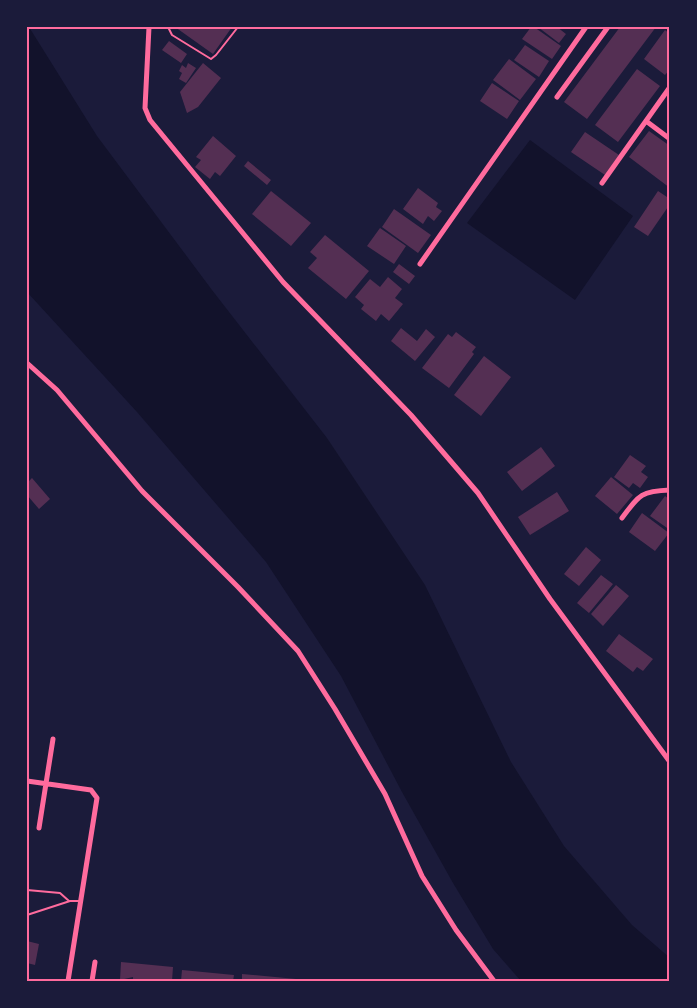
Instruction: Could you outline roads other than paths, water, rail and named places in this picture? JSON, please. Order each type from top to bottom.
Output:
[{"type":"street","points":[[148,27],[145,108],[150,120],[283,282],[411,415],[478,493],[550,599],[670,762]]},
{"type":"street","points":[[420,264],[586,27]]},
{"type":"street","points":[[557,97],[609,27]]},
{"type":"street","points":[[602,183],[670,87]]},
{"type":"street","points":[[646,121],[670,139]]},
{"type":"street","points":[[27,363],[57,390],[142,491],[298,651],[385,794],[422,876],[456,930],[494,981]]},
{"type":"street","points":[[622,518],[634,502],[646,492],[670,490]]},
{"type":"street","points":[[39,828],[53,739]]},
{"type":"street","points":[[27,781],[91,790],[97,798],[68,981]]},
{"type":"street","points":[[92,981],[95,962]]},
{"type":"lane","points":[[168,27],[172,35],[211,58],[216,55],[238,27]]},
{"type":"lane","points":[[27,890],[60,893],[70,901]]},
{"type":"lane","points":[[27,915],[70,901],[80,901]]}]
